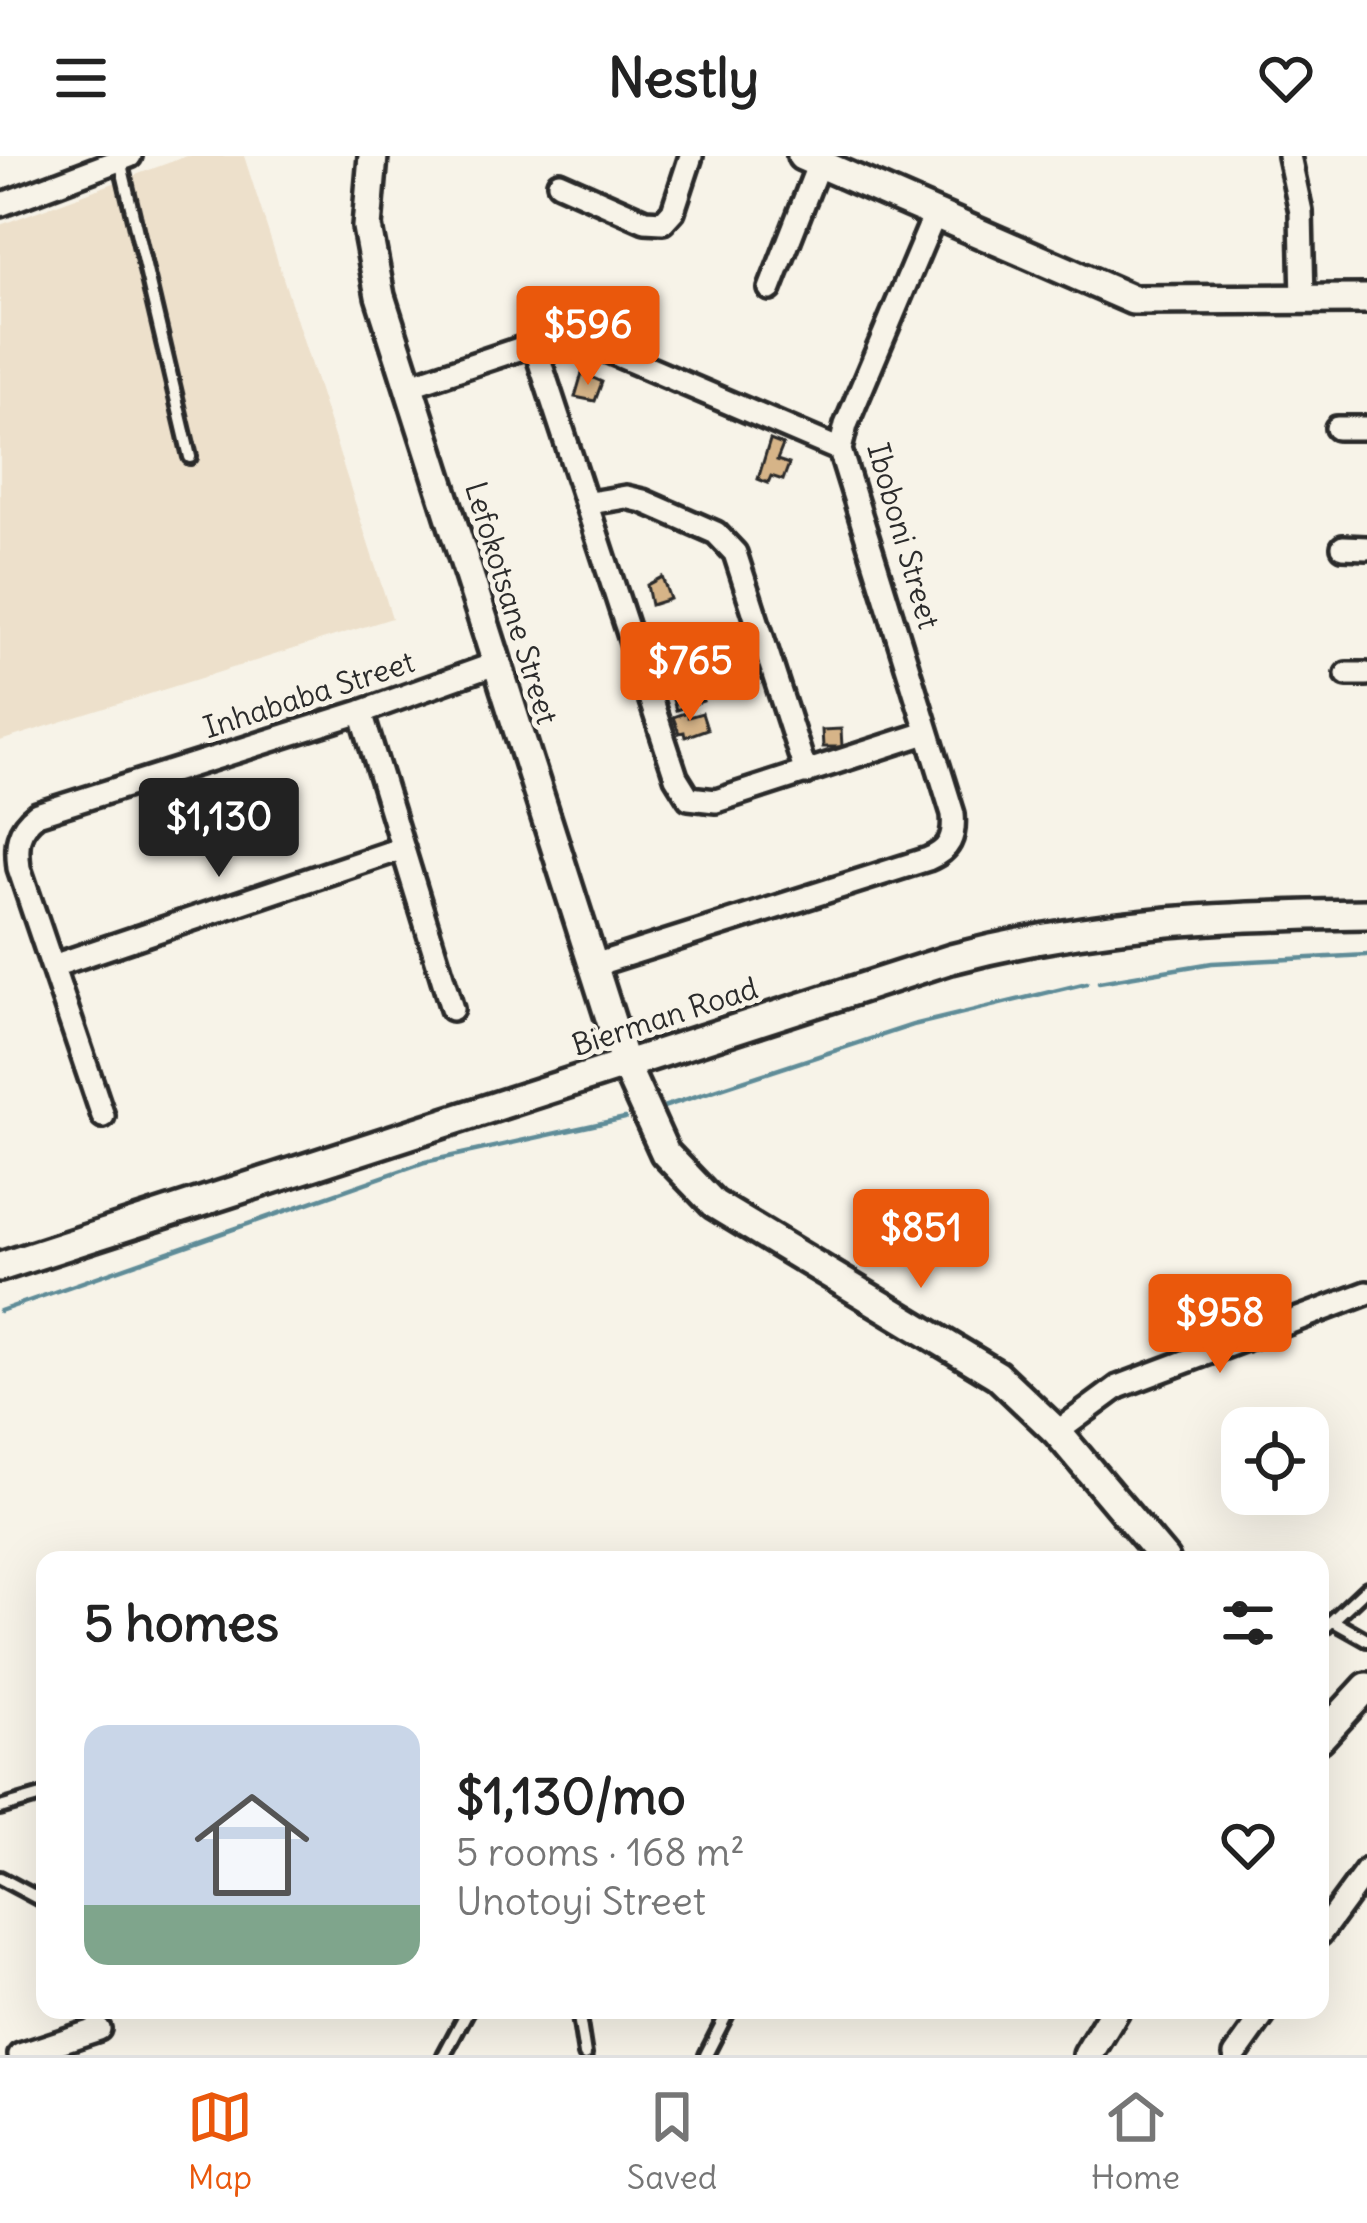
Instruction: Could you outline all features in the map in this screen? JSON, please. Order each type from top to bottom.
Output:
[{"type":"street","name":"Lefokotsane Street","points":[[373,156],[367,194],[371,260],[591,966],[651,1130],[691,1185],[740,1222],[997,1375],[1057,1432],[1158,1551]]},
{"type":"street","points":[[560,183],[645,221],[663,222],[673,211],[691,156]]},
{"type":"street","points":[[1289,156],[1301,212],[1303,301]]},
{"type":"street","points":[[0,205],[125,158]]},
{"type":"street","points":[[770,289],[810,160],[1133,300],[1367,299]]},
{"type":"street","name":"Iboboni Street","points":[[591,966],[941,854],[953,837],[953,814],[840,450],[846,425],[934,214]]},
{"type":"street","points":[[408,386],[566,338],[597,344],[840,450]]},
{"type":"street","points":[[534,344],[684,794],[696,802],[716,800],[926,733]]},
{"type":"street","points":[[1337,428],[1367,428]]},
{"type":"street","points":[[590,503],[635,499],[725,538],[735,554],[806,773]]},
{"type":"street","points":[[1342,547],[1367,548]]},
{"type":"street","name":"Inhababa Street","points":[[104,1116],[19,868],[20,833],[27,822],[38,814],[361,712],[495,664]]},
{"type":"street","points":[[361,712],[452,1010]]},
{"type":"street","points":[[53,965],[403,848]]},
{"type":"street","name":"Bierman Road","points":[[0,1256],[1016,942],[1192,917],[1367,911]]},
{"type":"street","name":"Bierman Road","points":[[0,1267],[624,1061]]},
{"type":"street","points":[[1057,1432],[1118,1387],[1367,1293]]},
{"type":"street","points":[[1329,1728],[1367,1687]]},
{"type":"street","points":[[1329,1922],[1367,1870]]},
{"type":"street","points":[[1088,2055],[1110,2019]]},
{"type":"street","points":[[1235,2055],[1261,2019]]},
{"type":"street","points":[[20,2055],[99,2029]]},
{"type":"lane","points":[[125,158],[190,458]]},
{"type":"lane","points":[[1329,1626],[1367,1588]]},
{"type":"lane","points":[[1335,1622],[1367,1640]]},
{"type":"lane","points":[[0,1808],[36,1798]]},
{"type":"lane","points":[[0,1878],[36,1897]]},
{"type":"lane","points":[[444,2055],[462,2019]]},
{"type":"lane","points":[[579,2019],[585,2055]]},
{"type":"lane","points":[[706,2055],[724,2019]]},
{"type":"shaded area","points":[[187,156],[244,156],[392,618],[0,741],[0,225]]},
{"type":"building","points":[[582,373],[602,382],[595,401],[575,397]]},
{"type":"building","points":[[770,440],[783,445],[777,460],[789,464],[783,480],[771,476],[768,483],[758,479]]},
{"type":"building","points":[[662,577],[670,599],[651,605],[647,585]]},
{"type":"building","points":[[696,681],[703,701],[676,710],[677,687]]},
{"type":"building","points":[[687,712],[688,717],[702,713],[707,729],[685,737],[684,732],[679,733],[673,717]]},
{"type":"building","points":[[841,729],[842,747],[823,747],[822,730]]},
{"type":"waterway","points":[[1099,982],[1212,963],[1367,955]]},
{"type":"waterway","points":[[657,1109],[913,1025],[1087,983]]},
{"type":"waterway","points":[[0,1311],[425,1162],[625,1118]]}]
